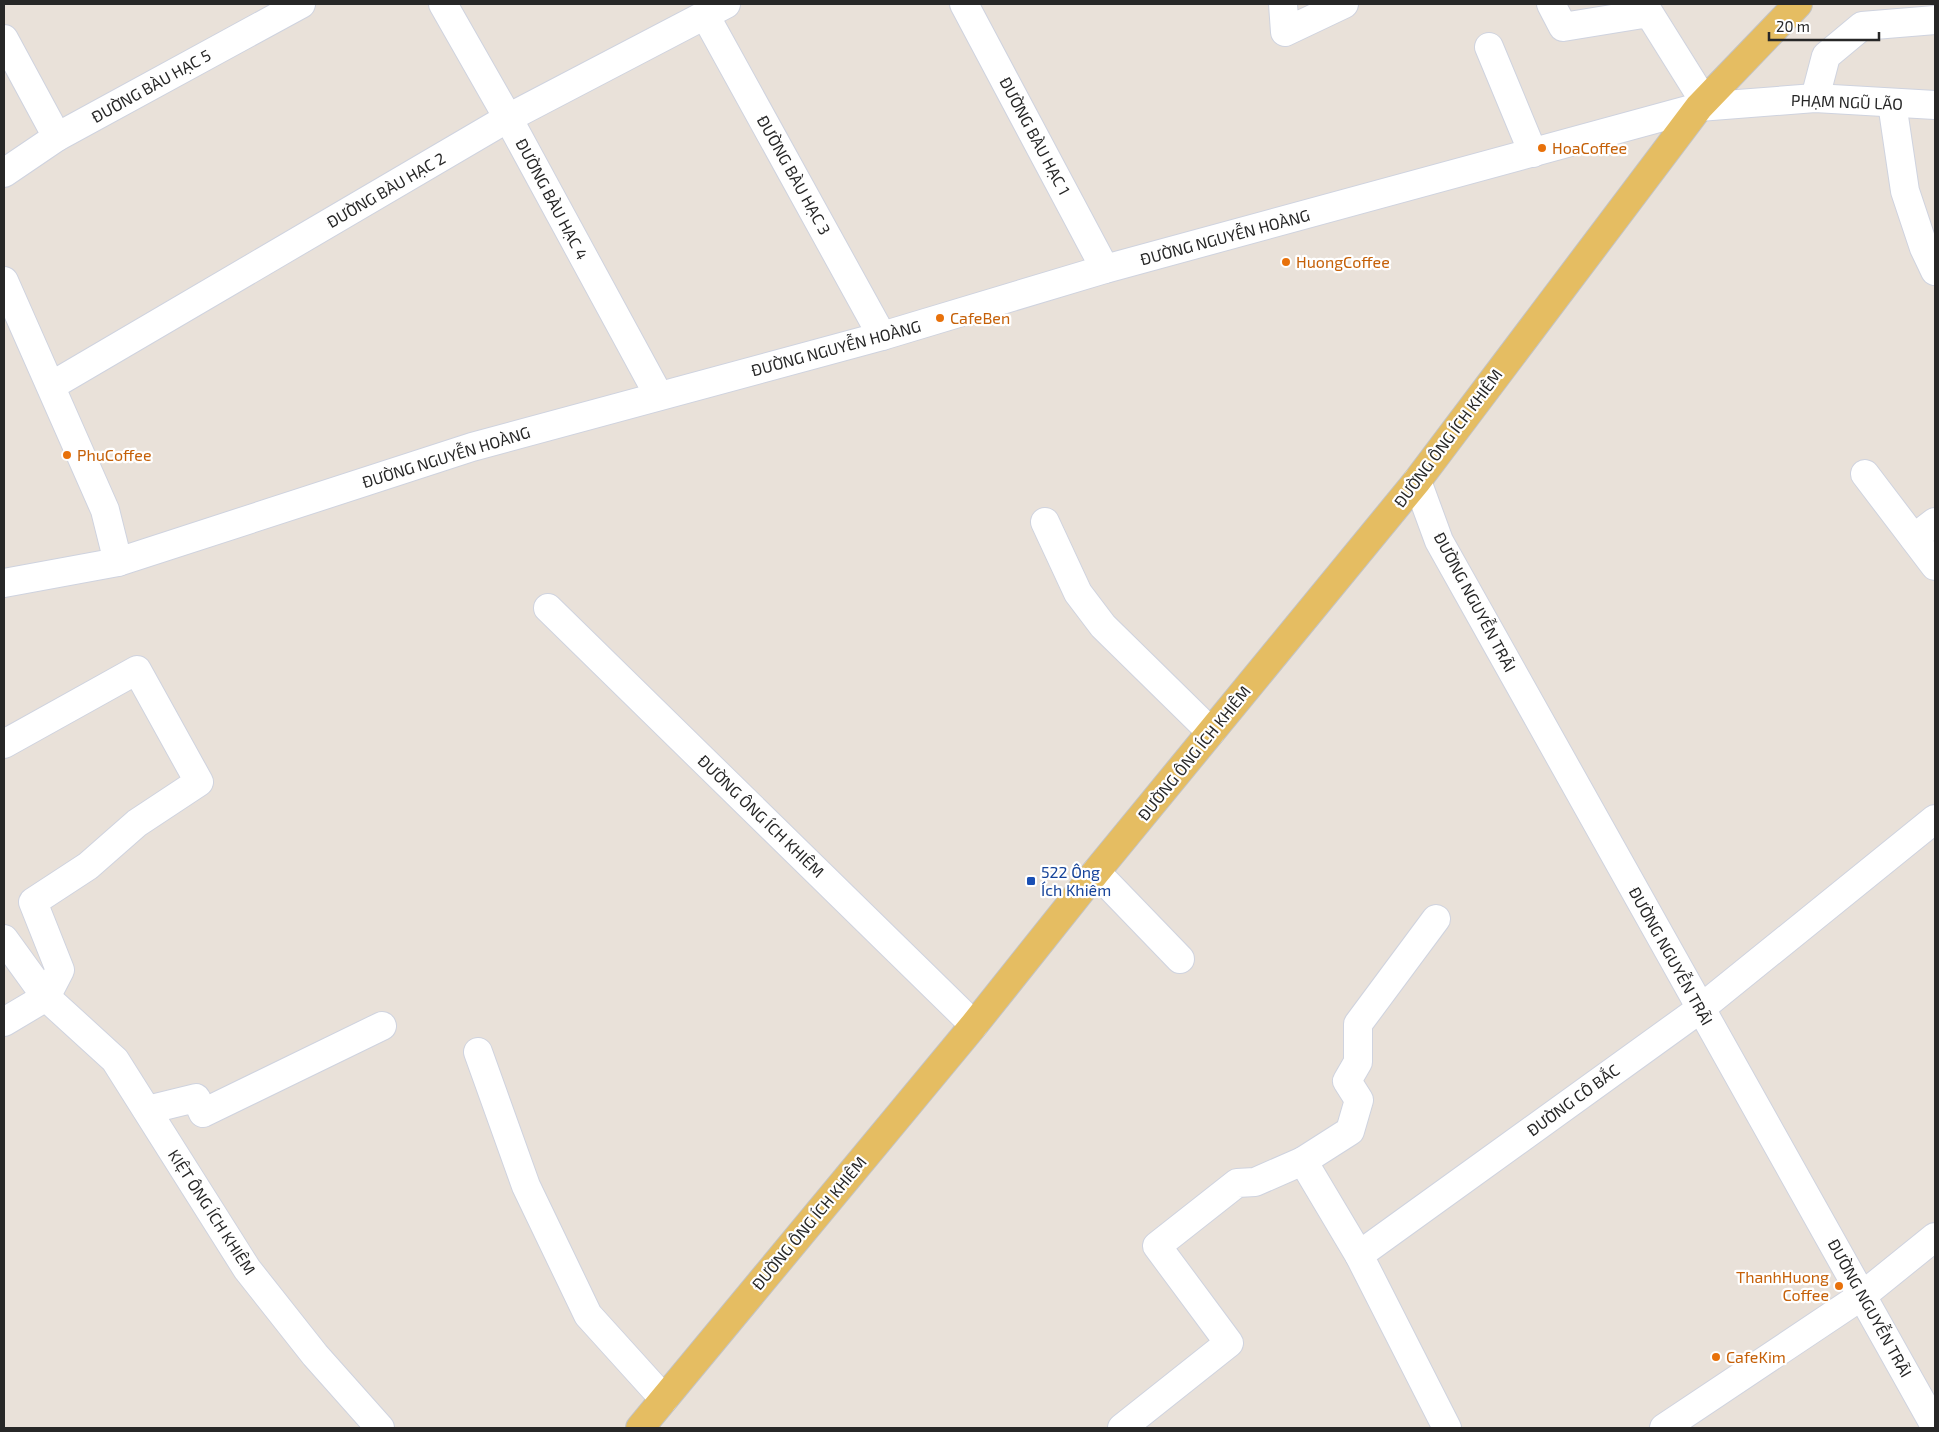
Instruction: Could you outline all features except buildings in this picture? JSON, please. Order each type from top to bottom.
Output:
[{"type":"main road","name":"ĐƯỜNG ÔNG ÍCH KHIÊM","points":[[640,1428],[974,1025],[1096,872],[1418,481],[1702,104],[1798,4]]},
{"type":"street","name":"ĐƯỜNG BÀU HẠC 5","points":[[4,173],[57,137],[301,4]]},
{"type":"street","name":"ĐƯỜNG BÀU HẠC 4","points":[[443,4],[508,118],[659,396]]},
{"type":"street","name":"ĐƯỜNG BÀU HẠC 1","points":[[964,4],[1105,270]]},
{"type":"street","points":[[1283,4],[1285,32],[1344,4]]},
{"type":"street","points":[[1551,4],[1562,27],[1650,13],[1702,104]]},
{"type":"street","name":"ĐƯỜNG BÀU HẠC 2","points":[[51,386],[508,118],[716,9]]},
{"type":"street","name":"ĐƯỜNG BÀU HẠC 3","points":[[716,9],[882,336]]},
{"type":"street","points":[[1815,98],[1826,56],[1862,26],[1935,20]]},
{"type":"street","points":[[4,39],[57,137]]},
{"type":"street","points":[[1489,47],[1533,153]]},
{"type":"street","name":"PHẠM NGŨ LÃO","points":[[1702,104],[1815,98],[1935,105]]},
{"type":"street","points":[[1892,103],[1905,191],[1924,248],[1935,271]]},
{"type":"street","name":"ĐƯỜNG NGUYỄN HOÀNG","points":[[4,583],[118,562],[472,447],[882,336],[1105,270],[1533,153],[1702,104]]},
{"type":"street","points":[[4,281],[105,510],[118,562]]},
{"type":"street","points":[[1865,474],[1925,530],[1935,566]]},
{"type":"street","name":"ĐƯỜNG NGUYỄN TRÃI","points":[[1418,481],[1439,541],[1935,1426]]},
{"type":"street","points":[[1045,522],[1078,593],[1103,626],[1211,732]]},
{"type":"street","name":"ĐƯỜNG ÔNG ÍCH KHIÊM","points":[[548,608],[974,1025]]},
{"type":"street","points":[[4,744],[136,670],[199,782],[137,823],[88,866],[33,902],[60,970],[46,996],[4,1022]]},
{"type":"street","name":"ĐƯỜNG CÔ BẮC","points":[[1359,1255],[1700,1009],[1935,819]]},
{"type":"street","points":[[1096,872],[1180,959]]},
{"type":"street","points":[[1122,1428],[1230,1343],[1157,1246],[1237,1183],[1256,1182],[1303,1161],[1350,1131],[1358,1100],[1347,1081],[1358,1062],[1358,1024],[1436,919]]},
{"type":"street","name":"KIỆT ÔNG ÍCH KHIÊM","points":[[4,939],[46,996],[115,1060],[247,1269],[315,1355],[380,1428]]},
{"type":"street","points":[[146,1110],[196,1098],[203,1113],[382,1026]]},
{"type":"street","points":[[478,1052],[526,1186],[588,1315],[664,1399]]},
{"type":"street","points":[[1303,1161],[1359,1255],[1447,1428]]},
{"type":"street","points":[[1664,1428],[1863,1295],[1935,1237]]},
{"type":"place","name":"HoaCoffee","points":[[1542,148]]},
{"type":"place","name":"HuongCoffee","points":[[1286,262]]},
{"type":"place","name":"CafeBen","points":[[940,318]]},
{"type":"place","name":"PhuCoffee","points":[[67,455]]},
{"type":"place","name":"522 Ông Ích Khiêm","points":[[1031,881]]},
{"type":"place","name":"ThanhHuong Coffee","points":[[1839,1286]]},
{"type":"place","name":"CafeKim","points":[[1716,1357]]}]
